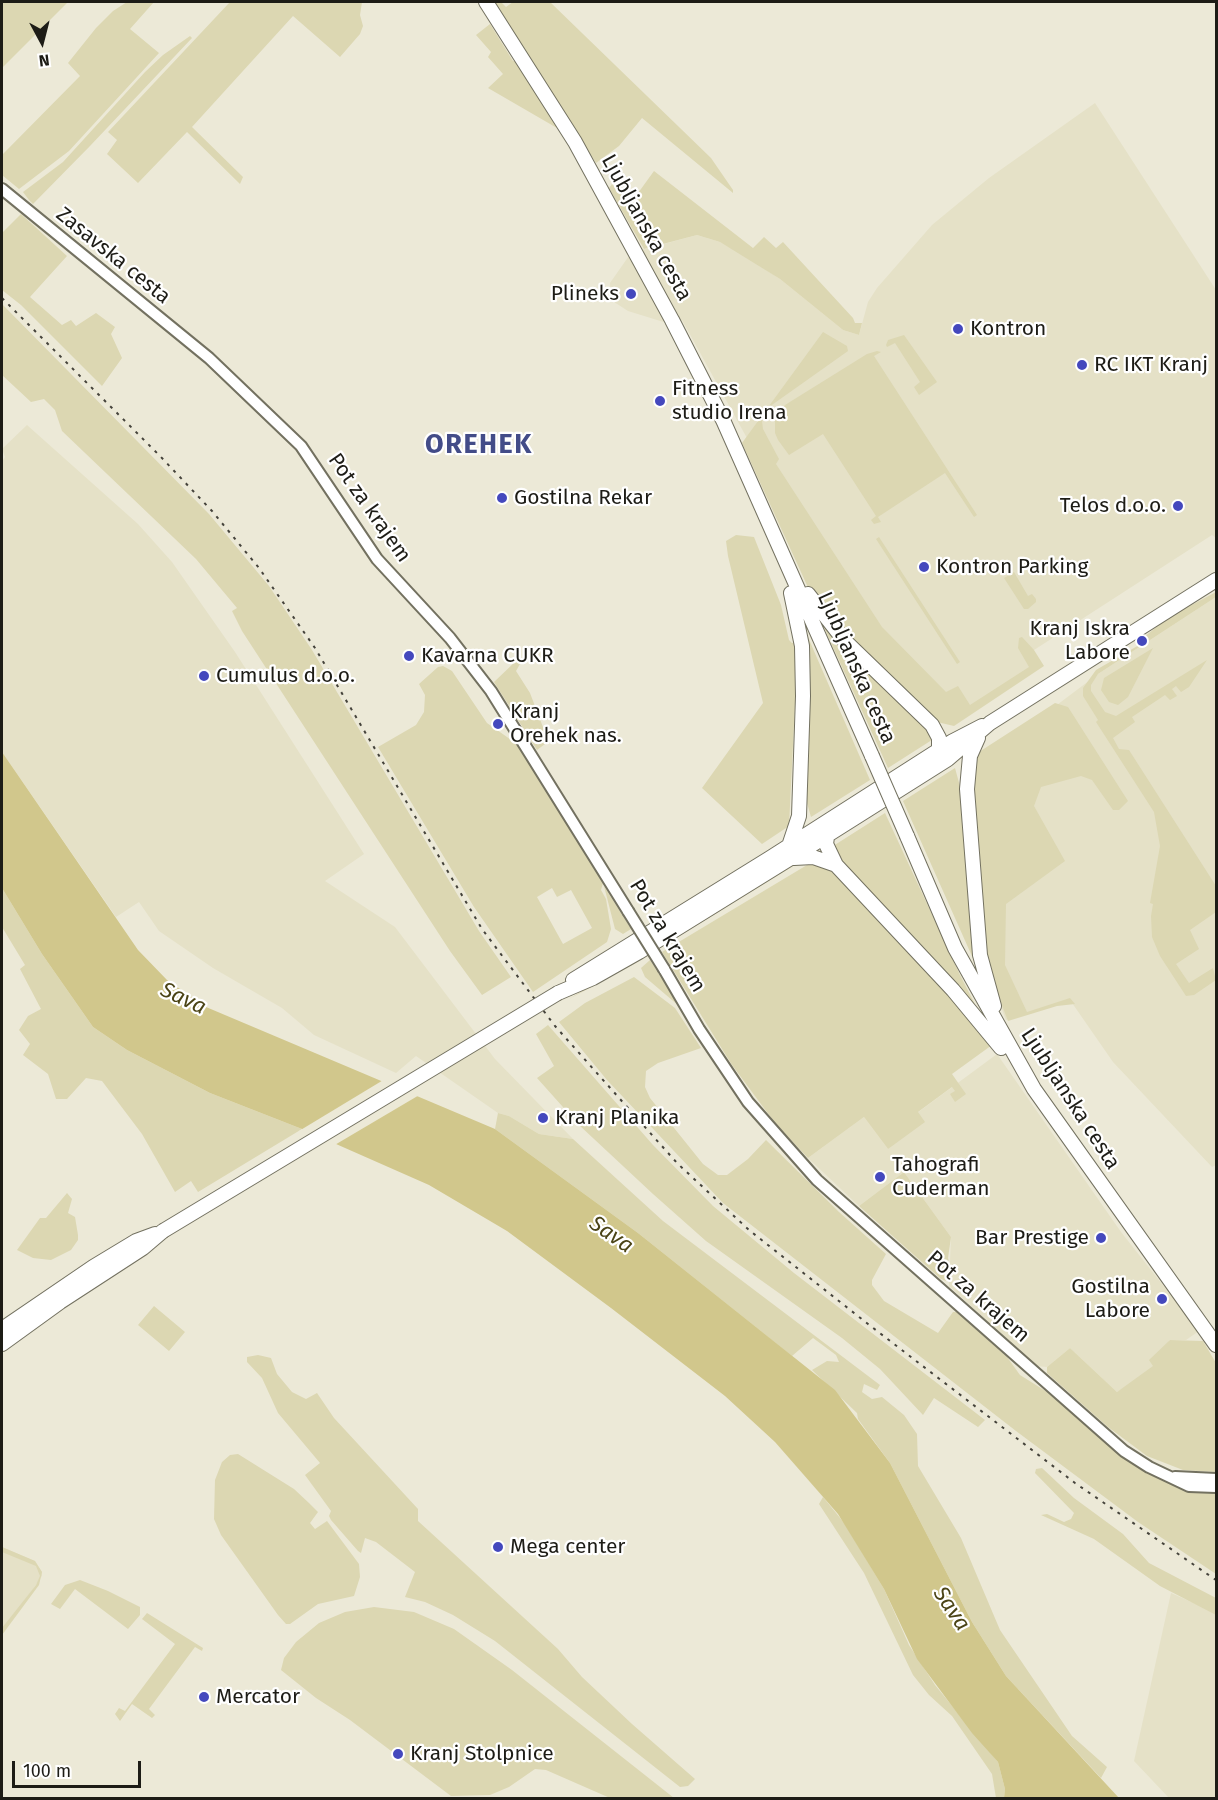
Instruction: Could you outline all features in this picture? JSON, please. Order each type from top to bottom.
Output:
[{"type":"main road","name":"Ljubljanska cesta","points":[[486,2],[575,142],[654,283],[723,420],[955,948],[1034,1089],[1213,1341],[1216,1350]]},
{"type":"main road","points":[[782,553],[794,564],[811,601],[829,624],[936,730],[938,758]]},
{"type":"main road","points":[[782,553],[783,573],[797,611],[802,646],[801,793],[798,825],[789,853]]},
{"type":"main road","points":[[2,1344],[163,1232],[558,993],[630,957],[981,729],[1216,580]]},
{"type":"main road","points":[[926,718],[946,729],[981,729]]},
{"type":"main road","points":[[981,729],[970,756],[968,789],[982,966],[994,1006],[1016,1045],[1022,1067]]},
{"type":"main road","points":[[938,758],[958,767],[968,789]]},
{"type":"main road","points":[[801,793],[807,817],[830,827]]},
{"type":"main road","points":[[830,827],[827,847],[836,865],[978,1018],[1018,1076],[1034,1089]]},
{"type":"main road","points":[[789,853],[813,857],[836,865]]},
{"type":"main road","points":[[2,1329],[52,1293],[118,1251],[136,1241],[163,1232]]},
{"type":"street","name":"Zasavska cesta","points":[[2,189],[200,351]]},
{"type":"street","name":"Pot za krajem","points":[[200,351],[266,410],[301,446],[377,559],[475,668],[705,1038],[748,1102],[817,1180],[1105,1436],[1137,1460],[1189,1486],[1216,1487]]},
{"type":"street","name":"Pot za krajem","points":[[1170,1477],[1216,1479]]},
{"type":"shaded area","points":[[2,2],[68,2],[2,68]]},
{"type":"shaded area","points":[[127,2],[154,2],[130,29],[159,53],[69,151],[19,189],[2,175],[2,155],[80,76],[68,63],[96,28],[113,11]]},
{"type":"shaded area","points":[[230,2],[362,2],[360,15],[363,26],[360,34],[340,57],[293,16],[192,127],[243,177],[240,184],[187,132],[138,183],[107,154],[117,140],[108,132]]},
{"type":"shaded area","points":[[493,2],[501,2],[506,7],[513,2],[550,2],[711,158],[733,193],[642,118],[619,146],[596,163]]},
{"type":"shaded area","points":[[490,24],[513,61],[518,61],[557,128],[488,88],[503,74],[488,57],[491,52],[476,35]]},
{"type":"shaded area","points":[[190,36],[192,38],[33,204],[23,192],[63,162],[145,72],[163,55]]},
{"type":"shaded area","points":[[1095,103],[1216,290],[1216,538],[1212,535],[1082,619],[1075,624],[1077,629],[1073,633],[1065,630],[1034,650],[1041,666],[954,718],[945,717],[748,440],[682,320],[670,324],[628,311],[611,300],[610,283],[631,253],[697,235],[720,242],[744,255],[780,279],[843,330],[859,335],[868,302],[877,288],[932,225],[989,178]]},
{"type":"shaded area","points":[[654,171],[753,248],[764,237],[776,248],[783,242],[853,318],[855,323],[862,323],[859,335],[843,330],[780,279],[720,242],[697,235],[644,249],[609,188],[612,184],[633,200]]},
{"type":"shaded area","points":[[21,214],[67,256],[30,297],[62,325],[71,320],[76,326],[96,313],[115,327],[111,334],[122,358],[102,386],[21,305],[2,290],[2,233]]},
{"type":"shaded area","points":[[2,304],[209,514],[269,586],[312,650],[479,931],[511,977],[482,995],[450,951],[242,631],[232,611],[237,608],[196,559],[62,431],[55,410],[44,399],[31,402],[2,375]]},
{"type":"shaded area","points":[[823,332],[847,346],[848,351],[769,407],[762,421],[763,429],[779,459],[776,464],[882,627],[946,692],[958,686],[970,705],[1029,667],[1018,648],[1019,638],[1022,637],[1034,650],[1044,666],[954,726],[937,722],[864,656],[811,594],[742,443]]},
{"type":"shaded area","points":[[904,335],[937,382],[919,395],[914,387],[920,382],[895,343],[887,347],[886,345],[888,340]]},
{"type":"shaded area","points":[[881,352],[874,356],[977,515],[974,517],[945,473],[878,517],[881,522],[874,524],[871,520],[876,516],[823,434],[789,455],[778,440],[775,433],[775,418],[785,405],[867,354]]},
{"type":"shaded area","points":[[27,425],[138,524],[172,562],[235,652],[364,854],[325,881],[395,927],[495,1059],[573,1139],[539,1134],[509,1116],[498,1113],[416,1056],[396,1073],[314,1035],[282,1008],[213,968],[159,931],[139,902],[116,917],[2,752],[2,461],[5,457],[2,449]]},
{"type":"shaded area","points":[[736,535],[754,537],[781,605],[789,640],[792,643],[798,642],[789,826],[762,844],[702,788],[763,703],[728,556],[726,541]]},
{"type":"shaded area","points":[[879,537],[960,662],[957,664],[876,539]]},
{"type":"shaded area","points":[[1014,572],[1028,596],[1032,594],[1036,599],[1036,602],[1028,609],[1024,609],[1004,578]]},
{"type":"shaded area","points":[[1216,592],[1216,597],[1098,674],[1091,685],[1091,691],[1105,712],[1116,716],[1207,660],[1189,687],[1181,692],[1176,686],[1172,689],[1177,696],[1170,700],[1165,695],[1132,717],[1135,722],[1113,738],[1119,749],[1129,750],[1216,886],[1216,912],[1190,930],[1199,949],[1176,964],[1189,983],[1213,968],[1216,980],[1194,995],[1186,996],[1160,956],[1152,937],[1153,904],[1150,903],[1160,846],[1154,812],[1096,722],[1098,720],[1083,696],[1083,688],[1096,670],[1146,641],[1144,637],[1169,617]]},
{"type":"shaded area","points":[[1216,597],[1216,1165],[1212,1167],[1113,1062],[1070,1000],[1006,1020],[990,978],[972,769],[1098,674]]},
{"type":"shaded area","points":[[822,623],[931,730],[935,738],[888,768]]},
{"type":"shaded area","points":[[804,628],[870,780],[811,817],[805,796]]},
{"type":"shaded area","points":[[1153,648],[1128,697],[1118,705],[1109,702],[1101,690],[1104,678]]},
{"type":"shaded area","points":[[517,660],[520,664],[516,671],[530,693],[546,735],[545,744],[537,750],[494,682]]},
{"type":"shaded area","points":[[443,666],[452,671],[487,723],[517,744],[603,883],[601,890],[606,899],[611,929],[607,942],[533,992],[474,907],[378,747],[416,725],[424,712],[425,695],[419,684],[438,667]],"holes":[[[552,888],[557,897],[571,890],[592,928],[563,944],[537,897]]]},
{"type":"shaded area","points":[[1055,703],[1068,707],[1128,801],[1119,810],[1113,810],[1092,780],[1081,776],[1041,787],[1034,806],[1065,861],[1006,904],[1005,965],[1027,1012],[1070,998],[1075,1004],[1057,1006],[1008,1021],[987,966],[973,768],[979,752]]},
{"type":"shaded area","points":[[955,768],[964,801],[979,972],[903,801]]},
{"type":"shaded area","points":[[885,813],[981,1016],[834,856],[830,848]]},
{"type":"shaded area","points":[[803,860],[634,964],[569,999],[791,864]]},
{"type":"shaded area","points":[[812,862],[833,871],[960,1007],[992,1045],[952,1074],[966,1094],[955,1102],[950,1094],[955,1091],[952,1087],[918,1112],[925,1122],[888,1149],[864,1117],[808,1158],[775,1123],[732,1065],[662,952]]},
{"type":"shaded area","points":[[604,886],[631,929],[623,934],[615,929]]},
{"type":"shaded area","points":[[2,888],[42,954],[93,1027],[127,1050],[210,1093],[302,1129],[198,1192],[191,1181],[175,1192],[142,1134],[102,1081],[86,1078],[67,1099],[56,1099],[48,1074],[23,1055],[30,1044],[19,1030],[28,1016],[41,1009],[20,969],[25,965],[2,927]]},
{"type":"shaded area","points":[[650,960],[679,1006],[645,977],[641,968]]},
{"type":"shaded area","points":[[634,977],[675,1008],[701,1048],[658,1063],[646,1071],[645,1087],[650,1098],[703,1164],[718,1175],[727,1175],[748,1159],[766,1140],[839,1212],[886,1254],[872,1280],[872,1285],[884,1301],[938,1333],[953,1312],[957,1312],[1007,1357],[1020,1375],[1047,1392],[1128,1460],[1176,1485],[1216,1490],[1216,1574],[1138,1522],[1016,1431],[723,1203],[607,1080],[559,1022],[585,1003]]},
{"type":"shaded area","points":[[548,1025],[653,1145],[713,1206],[794,1273],[985,1420],[978,1427],[934,1398],[923,1415],[880,1369],[842,1338],[706,1241],[653,1194],[579,1125],[537,1078],[554,1066],[536,1034]]},
{"type":"shaded area","points":[[997,1054],[1121,1232],[1199,1331],[1186,1340],[1170,1340],[1154,1366],[1135,1382],[1117,1392],[1070,1348],[1047,1367],[1036,1366],[949,1286],[951,1237],[904,1172],[859,1206],[808,1158],[864,1117],[888,1149],[909,1119]]},
{"type":"shaded area","points":[[498,1113],[509,1116],[539,1134],[573,1139],[663,1221],[880,1385],[877,1390],[864,1384],[862,1392],[872,1399],[882,1397],[904,1415],[917,1434],[918,1466],[961,1538],[1000,1630],[1072,1736],[1107,1767],[1101,1778],[1006,1676],[972,1622],[890,1463],[858,1419],[857,1413],[812,1370],[827,1361],[839,1362],[836,1355],[813,1338],[792,1356],[638,1233],[495,1129]]},
{"type":"shaded area","points":[[904,1172],[951,1237],[948,1258],[952,1275],[946,1281],[859,1206]]},
{"type":"shaded area","points":[[67,1193],[72,1199],[68,1213],[75,1217],[78,1235],[78,1240],[71,1250],[51,1260],[33,1258],[17,1250],[40,1218],[46,1218]]},
{"type":"shaded area","points":[[154,1306],[185,1332],[169,1351],[138,1325]]},
{"type":"shaded area","points":[[1170,1340],[1203,1341],[1216,1363],[1216,1472],[1183,1470],[1147,1456],[1108,1427],[1047,1373],[1047,1367],[1070,1348],[1117,1392],[1153,1366],[1149,1360]]},
{"type":"shaded area","points":[[258,1355],[271,1358],[277,1374],[292,1392],[306,1399],[317,1393],[334,1418],[418,1509],[418,1521],[558,1649],[582,1677],[632,1724],[695,1779],[688,1786],[680,1787],[495,1641],[453,1615],[425,1602],[405,1597],[415,1572],[376,1542],[365,1538],[361,1553],[331,1520],[329,1516],[331,1511],[305,1475],[320,1463],[278,1413],[262,1378],[247,1362],[247,1357]]},
{"type":"shaded area","points":[[238,1454],[294,1489],[309,1503],[318,1512],[310,1523],[315,1529],[327,1521],[359,1564],[360,1577],[354,1596],[318,1604],[290,1624],[286,1624],[278,1615],[221,1535],[214,1519],[215,1480],[222,1462],[230,1455]]},
{"type":"shaded area","points":[[1042,1468],[1074,1498],[1123,1534],[1149,1563],[1216,1598],[1216,1615],[1160,1586],[1094,1539],[1041,1515],[1047,1514],[1064,1522],[1071,1519],[1074,1513],[1035,1473],[1036,1469]]},
{"type":"shaded area","points":[[823,1497],[845,1524],[884,1589],[909,1645],[935,1685],[998,1762],[1005,1789],[1004,1798],[996,1798],[992,1774],[952,1716],[929,1695],[913,1675],[864,1573],[819,1504]]},
{"type":"shaded area","points":[[2,1547],[35,1561],[42,1576],[2,1635]]},
{"type":"shaded area","points":[[2,1547],[35,1561],[42,1572],[39,1585],[2,1635],[2,1628],[36,1585],[40,1576],[36,1566],[2,1552]]},
{"type":"shaded area","points":[[80,1580],[140,1607],[140,1615],[128,1629],[75,1589],[60,1609],[51,1604],[65,1585]]},
{"type":"shaded area","points":[[1171,1593],[1216,1613],[1216,1798],[1169,1798],[1134,1761]]},
{"type":"shaded area","points":[[374,1607],[414,1612],[454,1629],[512,1670],[674,1798],[610,1798],[546,1770],[535,1769],[509,1787],[490,1795],[451,1796],[281,1670],[284,1658],[296,1642],[319,1623],[345,1612]]},
{"type":"shaded area","points":[[147,1613],[203,1648],[202,1651],[195,1647],[149,1709],[155,1715],[152,1718],[132,1704],[120,1721],[115,1714],[119,1708],[125,1711],[175,1644],[142,1619]]},
{"type":"water","name":"Sava","points":[[2,752],[138,950],[167,980],[206,1007],[495,1129],[638,1233],[835,1390],[890,1463],[972,1622],[1006,1676],[1119,1798],[1004,1798],[1005,1789],[998,1762],[972,1733],[917,1659],[884,1589],[838,1514],[775,1442],[725,1396],[611,1308],[507,1231],[429,1185],[302,1129],[210,1093],[127,1050],[93,1027],[42,954],[2,888]]},
{"type":"pier","points":[[385,1079],[421,1094],[333,1146],[299,1131]]},
{"type":"railway","points":[[2,298],[160,456],[212,511],[259,568],[315,648],[482,929],[555,1026],[677,1163],[749,1230],[868,1324],[1075,1483],[1216,1580]]},
{"type":"place","name":"Plineks","points":[[631,294]]},
{"type":"place","name":"Kontron","points":[[958,329]]},
{"type":"place","name":"RC IKT Kranj","points":[[1082,365]]},
{"type":"place","name":"Fitness studio Irena","points":[[660,401]]},
{"type":"place","name":"Gostilna Rekar","points":[[502,498]]},
{"type":"place","name":"Telos d.o.o.","points":[[1178,506]]},
{"type":"place","name":"Kontron Parking","points":[[924,567]]},
{"type":"place","name":"Kranj Iskra Labore","points":[[1142,641]]},
{"type":"place","name":"Kavarna CUKR","points":[[409,656]]},
{"type":"place","name":"Cumulus d.o.o.","points":[[204,676]]},
{"type":"place","name":"Kranj Orehek nas.","points":[[498,724]]},
{"type":"place","name":"Kranj Planika","points":[[543,1118]]},
{"type":"place","name":"Tahografi Cuderman","points":[[880,1177]]},
{"type":"place","name":"Bar Prestige","points":[[1101,1238]]},
{"type":"place","name":"Gostilna Labore","points":[[1162,1299]]},
{"type":"place","name":"Mega center","points":[[498,1547]]},
{"type":"place","name":"Mercator","points":[[204,1697]]},
{"type":"place","name":"Kranj Stolpnice","points":[[398,1754]]},
{"type":"district","name":"OREHEK","points":[[479,445]]}]
